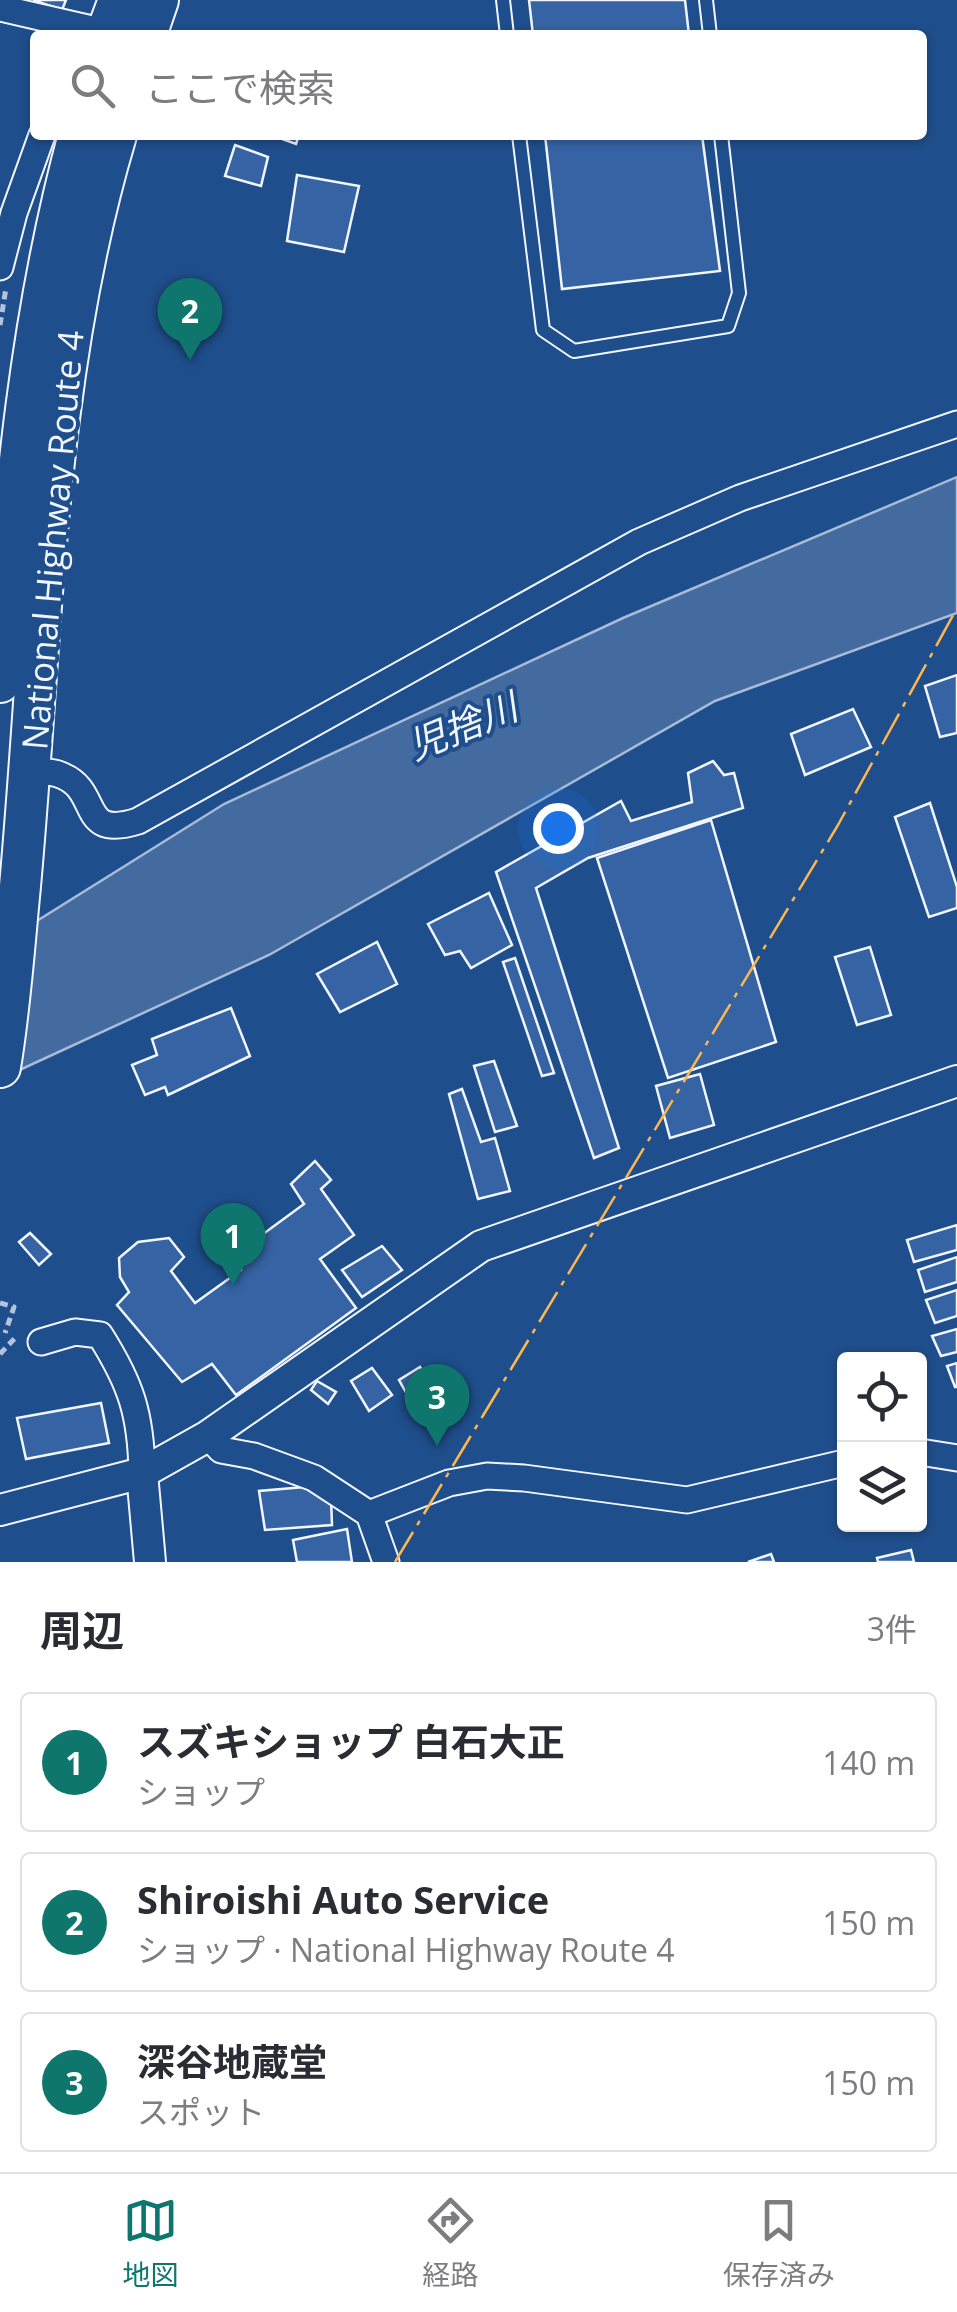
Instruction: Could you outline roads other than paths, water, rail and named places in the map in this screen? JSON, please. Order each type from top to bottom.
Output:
[{"type":"highway","points":[[108,28],[158,0]]},
{"type":"highway","name":"National Highway Route 4","points":[[0,682],[19,464],[38,318],[78,140]]},
{"type":"highway","name":"National Highway Route 4","points":[[0,1068],[30,771],[52,471],[72,323],[88,240],[115,140]]},
{"type":"street","points":[[0,8],[108,28]]},
{"type":"street","points":[[0,267],[40,140]]},
{"type":"street","points":[[30,771],[61,774],[70,780],[95,818],[104,824],[114,827],[138,821],[639,542],[740,498],[957,424]]},
{"type":"street","points":[[0,1510],[142,1473],[208,1436],[481,1246],[957,1081]]},
{"type":"street","points":[[29,1339],[75,1332],[100,1335],[123,1372],[141,1429],[150,1562]]},
{"type":"street","points":[[208,1436],[221,1450],[254,1456],[314,1478],[370,1514],[386,1562]]},
{"type":"street","points":[[927,1453],[957,1458]]},
{"type":"street","points":[[370,1514],[448,1483],[487,1476],[687,1500],[837,1465]]},
{"type":"lane","points":[[503,0],[506,30]]},
{"type":"lane","points":[[706,0],[709,30]]},
{"type":"lane","points":[[520,140],[543,330],[574,351],[728,326],[739,293],[722,140]]},
{"type":"water","name":"児捨川","points":[[957,477],[957,613],[715,701],[269,955],[0,1079],[0,944],[224,804],[623,618]]},
{"type":"place","name":"Shiroishi Auto Service","points":[[190,360]]},
{"type":"place","name":"スズキショップ 白石大正","points":[[233,1285]]},
{"type":"place","name":"深谷地蔵堂","points":[[437,1446]]}]
